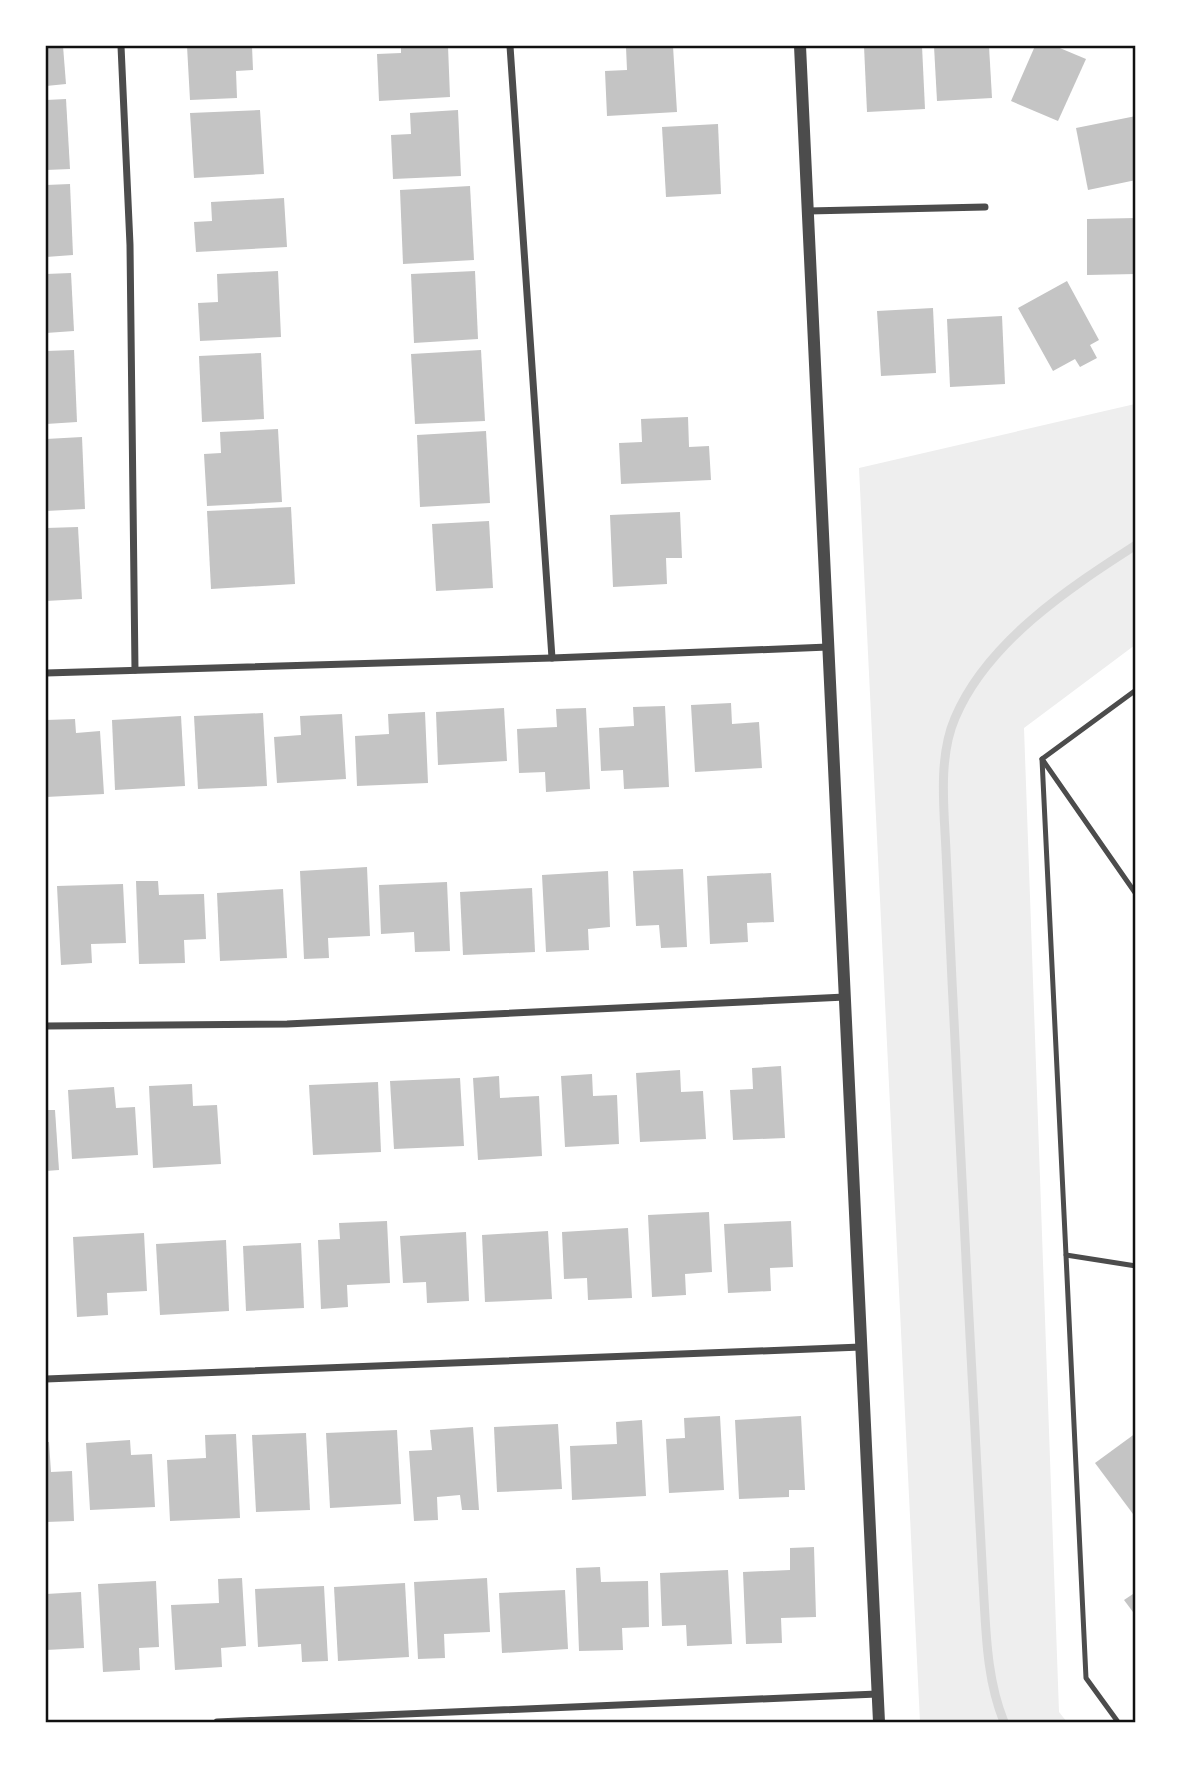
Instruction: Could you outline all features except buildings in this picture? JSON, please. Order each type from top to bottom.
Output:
[{"type":"street","points":[[121,46],[130,245],[135,670]]},
{"type":"street","points":[[510,46],[552,658]]},
{"type":"street","points":[[800,46],[879,1723]]},
{"type":"street","points":[[808,211],[985,206]]},
{"type":"street","points":[[46,673],[828,647]]},
{"type":"street","points":[[46,1026],[287,1024],[845,997]]},
{"type":"street","points":[[46,1379],[861,1347]]},
{"type":"street","points":[[217,1723],[877,1694]]},
{"type":"lane","points":[[1042,759],[1136,690]]},
{"type":"lane","points":[[1042,759],[1136,894]]},
{"type":"lane","points":[[1042,759],[1086,1678],[1118,1723]]},
{"type":"lane","points":[[1066,1255],[1136,1266]]},
{"type":"shaded area","points":[[1135,404],[1135,645],[1024,728],[1059,1712],[1067,1722],[920,1722],[859,468]]},
{"type":"waterway","points":[[1004,1722],[990,1671],[985,1618],[944,818],[944,766],[955,718],[987,665],[1032,619],[1084,579],[1136,545]]}]
